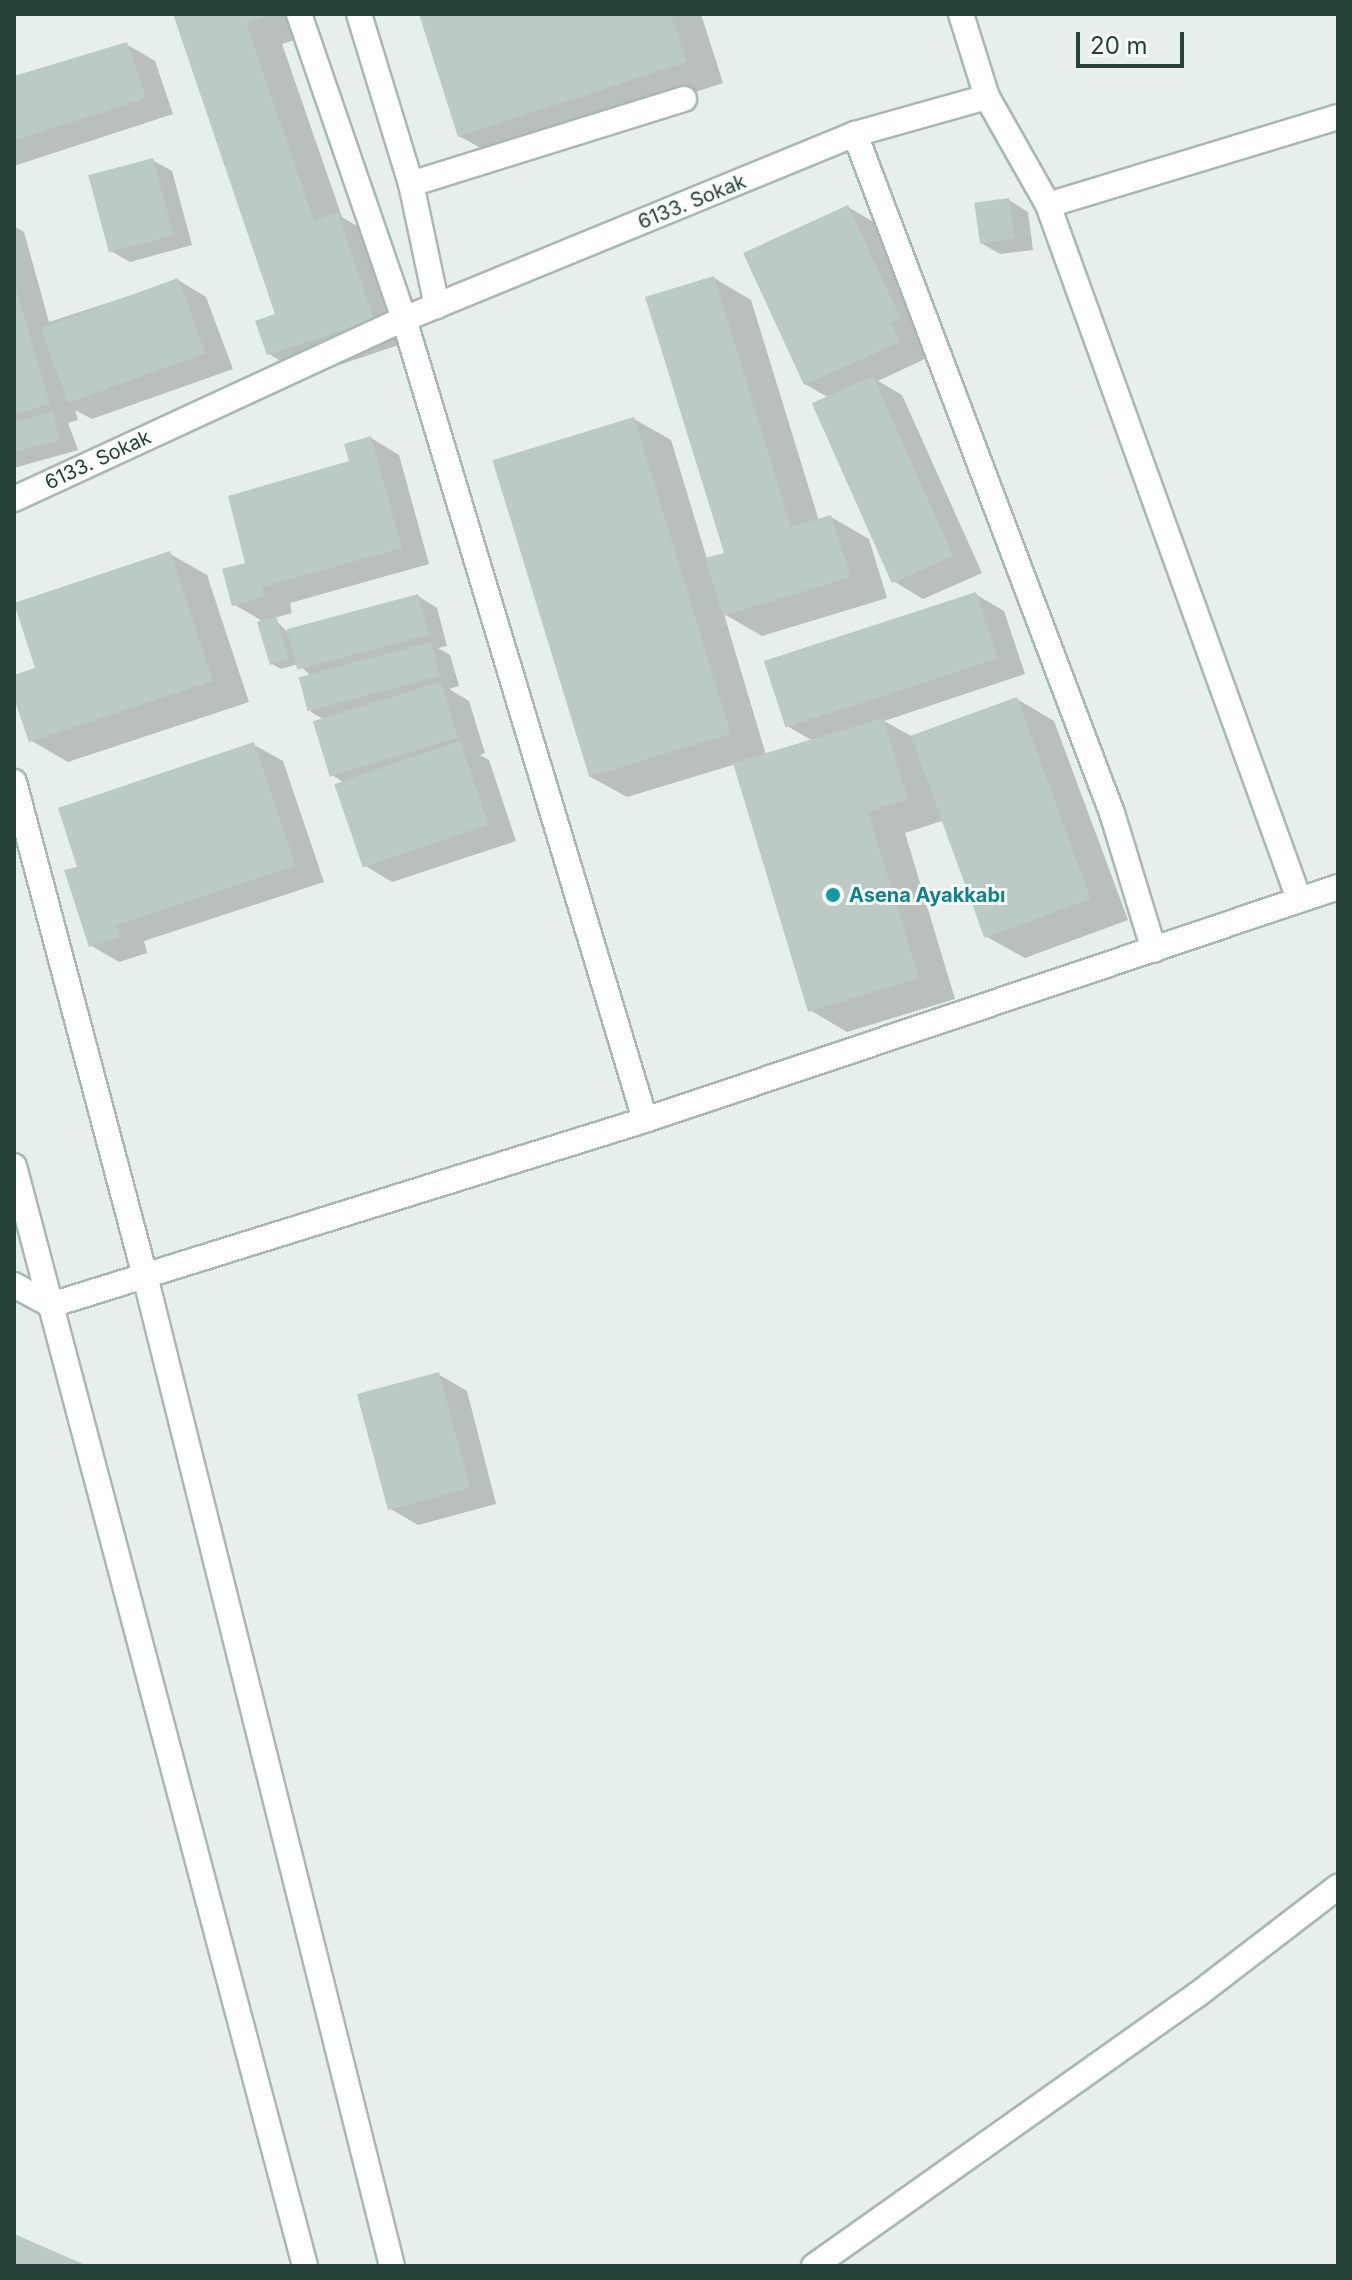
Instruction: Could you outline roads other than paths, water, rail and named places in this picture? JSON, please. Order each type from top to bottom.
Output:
[{"type":"street","points":[[299,14],[404,319],[645,1120]]},
{"type":"street","points":[[359,14],[411,184],[437,306]]},
{"type":"street","points":[[961,14],[987,97],[1048,205],[1299,899]]},
{"type":"street","name":"6133. Sokak","points":[[14,499],[404,319],[855,134],[987,97]]},
{"type":"street","points":[[411,184],[684,99]]},
{"type":"street","points":[[1048,205],[1338,117]]},
{"type":"street","points":[[855,134],[1112,813],[1154,950]]},
{"type":"street","points":[[14,782],[145,1276],[392,2266]]},
{"type":"street","points":[[14,1285],[51,1305],[645,1120],[870,1040],[1154,950],[1338,887]]},
{"type":"street","points":[[14,1166],[305,2266]]},
{"type":"street","points":[[814,2266],[1197,1995],[1338,1887]]},
{"type":"place","name":"Asena Ayakkabı","points":[[833,895]]}]
